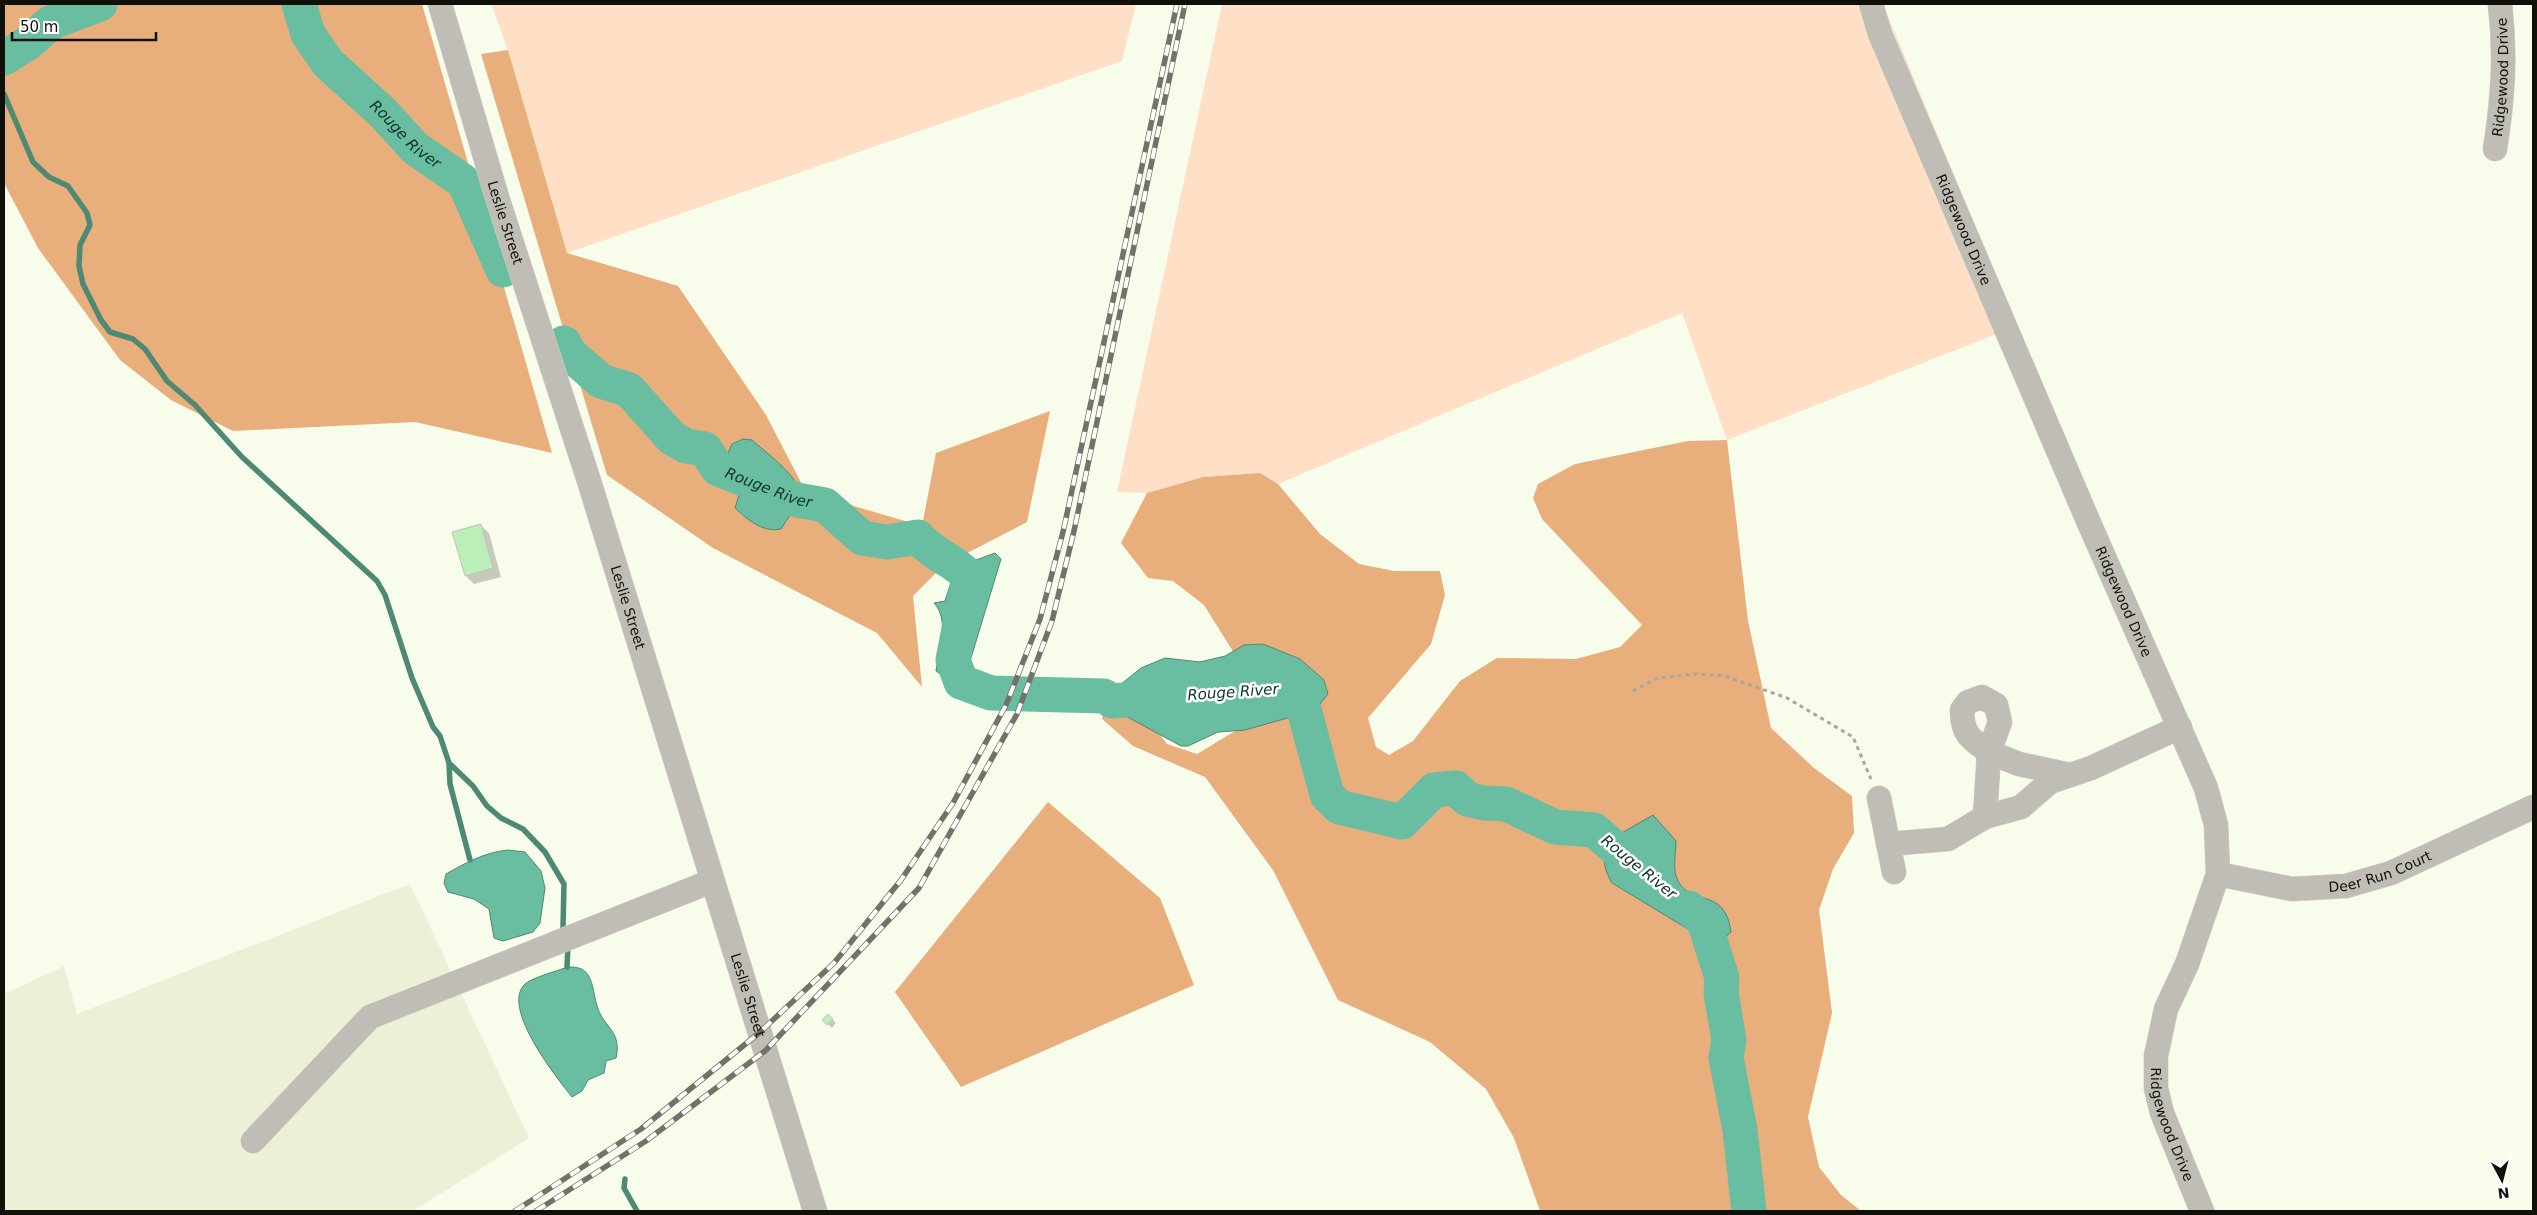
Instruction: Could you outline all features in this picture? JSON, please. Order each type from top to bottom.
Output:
[{"type":"street","name":"Leslie Street","points":[[440,4],[497,197],[589,481],[815,1211]]},
{"type":"street","name":"Ridgewood Drive","points":[[1870,4],[1884,43],[2209,797],[2216,825],[2218,874],[2187,964],[2166,1009],[2156,1056],[2156,1088],[2162,1113],[2202,1211]]},
{"type":"street","name":"Ridgewood Drive","points":[[2495,149],[2504,91],[2505,44],[2500,4]]},
{"type":"street","points":[[1888,844],[1948,839],[1984,817],[2021,807],[2050,782],[2091,768],[2180,727]]},
{"type":"street","points":[[1984,817],[1989,752],[2019,764],[2070,775]]},
{"type":"street","points":[[1879,798],[1894,872]]},
{"type":"street","name":"Deer Run Court","points":[[2218,874],[2292,889],[2346,886],[2391,873],[2533,807]]},
{"type":"street","points":[[254,1140],[370,1017],[712,881]]},
{"type":"path","points":[[1633,691],[1658,678],[1696,674],[1725,676],[1787,698],[1853,737],[1879,798]]},
{"type":"shaded area","points":[[4,4],[422,4],[552,453],[415,422],[233,431],[171,400],[120,360],[38,248],[4,183]]},
{"type":"shaded area","points":[[491,4],[1136,4],[1122,61],[567,253],[508,50]]},
{"type":"shaded area","points":[[1222,4],[1883,4],[2017,326],[1727,440],[1682,313],[1278,484],[1259,473],[1203,477],[1147,493],[1117,492]]},
{"type":"shaded area","points":[[508,50],[567,253],[678,286],[766,415],[806,492],[922,526],[936,453],[1050,411],[1027,522],[944,565],[913,596],[922,687],[877,633],[713,548],[607,475],[481,54]]},
{"type":"shaded area","points":[[1727,440],[1748,621],[1771,728],[1814,768],[1852,796],[1854,833],[1833,869],[1819,910],[1832,1013],[1808,1117],[1819,1167],[1841,1195],[1861,1211],[1540,1211],[1514,1138],[1486,1089],[1430,1042],[1338,1000],[1273,870],[1205,777],[1133,746],[1102,719],[1107,697],[1150,722],[1167,744],[1197,754],[1260,716],[1294,672],[1253,645],[1234,653],[1204,605],[1173,581],[1148,578],[1121,543],[1147,493],[1203,477],[1260,473],[1278,484],[1320,534],[1359,564],[1394,571],[1440,571],[1445,595],[1431,644],[1368,718],[1376,747],[1389,755],[1413,741],[1460,681],[1497,658],[1576,659],[1620,647],[1642,625],[1542,519],[1533,498],[1538,484],[1575,464],[1688,441]]},
{"type":"shaded area","points":[[1048,802],[1160,898],[1194,985],[961,1087],[895,992]]},
{"type":"shaded area","points":[[410,884],[529,1138],[413,1211],[4,1211],[4,994],[64,966],[77,1014]]},
{"type":"water","points":[[743,439],[752,440],[772,457],[797,485],[799,496],[793,511],[781,529],[774,530],[761,527],[750,521],[735,508],[739,495],[724,477],[721,469],[732,444]]},
{"type":"water","points":[[995,553],[1001,559],[967,671],[961,682],[956,685],[936,671],[942,627],[939,610],[934,603],[945,601],[957,564],[961,560],[968,563]]},
{"type":"water","points":[[1263,644],[1300,659],[1324,680],[1328,694],[1316,709],[1245,730],[1218,732],[1188,746],[1181,746],[1109,707],[1120,685],[1141,668],[1165,658],[1200,662],[1225,656],[1244,645]]},
{"type":"water","points":[[1653,815],[1676,841],[1675,872],[1681,886],[1688,892],[1714,902],[1727,917],[1731,932],[1714,948],[1701,937],[1612,883],[1609,878],[1604,858],[1606,842]]},
{"type":"water","points":[[507,850],[525,852],[541,871],[545,888],[540,923],[533,932],[503,941],[494,938],[489,909],[474,899],[448,892],[444,883],[446,874],[461,866],[483,856]]},
{"type":"water","points":[[567,967],[576,967],[588,975],[592,983],[598,1009],[617,1042],[616,1058],[606,1061],[604,1073],[588,1080],[582,1091],[572,1097],[544,1059],[525,1026],[520,1010],[519,996],[527,982]]},
{"type":"building","points":[[481,524],[493,568],[465,576],[452,532]]},
{"type":"building","points":[[828,1014],[833,1019],[827,1025],[822,1020]]},
{"type":"waterway","name":"Rouge River","points":[[4,58],[28,43],[50,23],[100,4]]},
{"type":"waterway","name":"Rouge River","points":[[299,4],[308,34],[328,63],[383,113],[415,148],[464,182],[503,270]]},
{"type":"waterway","points":[[4,94],[33,162],[49,177],[68,186],[87,213],[90,225],[80,245],[79,266],[83,284],[101,320],[110,332],[133,339],[145,349],[167,381],[195,405],[242,457],[377,581],[385,595],[412,678],[433,727],[440,736],[449,763],[450,784],[470,860]]},
{"type":"waterway","name":"Rouge River","points":[[564,343],[569,353],[601,381],[629,390],[672,438],[686,446],[705,449],[718,469],[797,500],[825,505],[862,538],[887,542],[918,537],[924,544],[963,571],[969,577],[953,660],[961,682],[991,693],[1104,696],[1112,701],[1159,697]]},
{"type":"waterway","name":"Rouge River","points":[[1271,689],[1289,688],[1305,713],[1327,795],[1339,807],[1402,822],[1434,790],[1456,788],[1467,799],[1484,803],[1506,804],[1555,827],[1594,830],[1644,873]]},
{"type":"waterway","points":[[449,763],[473,786],[487,806],[501,818],[523,829],[545,852],[564,884],[563,927]]},
{"type":"waterway","name":"Rouge River","points":[[1689,908],[1704,921],[1722,978],[1721,993],[1729,1040],[1726,1058],[1740,1130],[1749,1211]]},
{"type":"waterway","points":[[567,967],[568,944]]},
{"type":"waterway","points":[[625,1179],[624,1188],[637,1211]]},
{"type":"railway","points":[[515,1211],[641,1129],[759,1033],[834,963],[901,880],[953,803],[1006,705],[1040,619],[1063,532],[1177,4]]},
{"type":"railway","points":[[536,1211],[646,1141],[765,1051],[919,888],[1017,714],[1052,621],[1074,531],[1185,4]]}]
